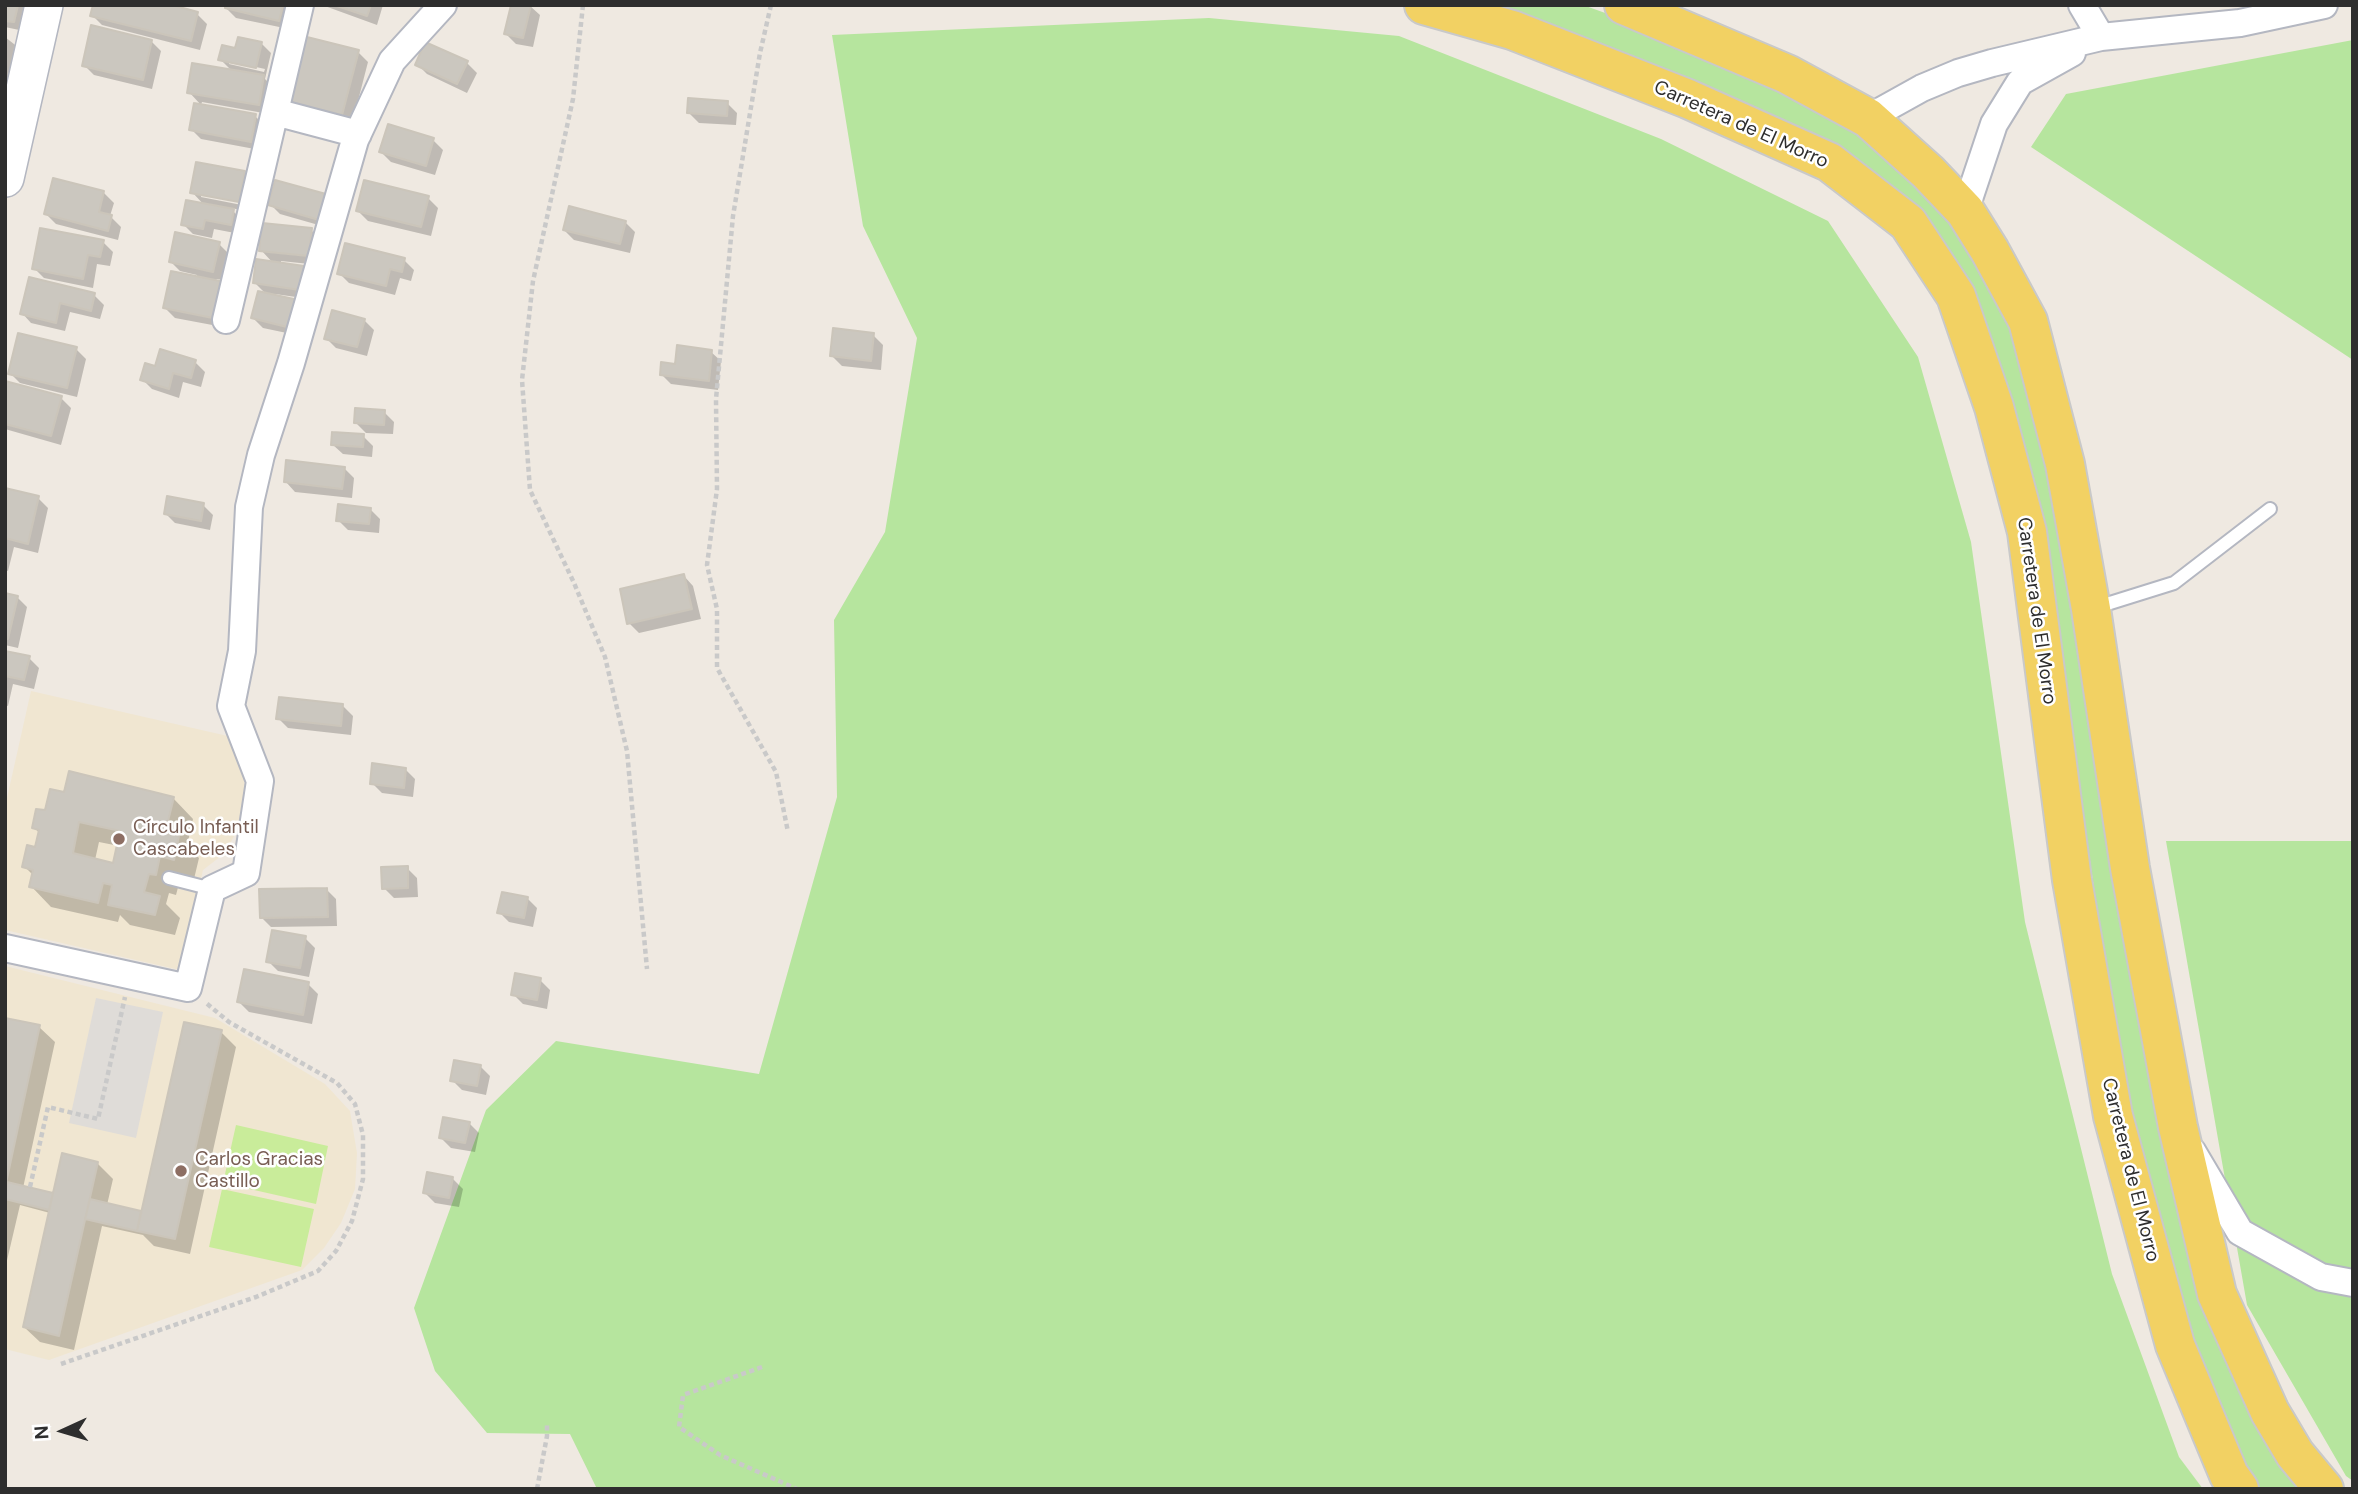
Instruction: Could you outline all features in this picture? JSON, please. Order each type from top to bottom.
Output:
[{"type":"main road","name":"Carretera de El Morro","points":[[1424,5],[1512,30],[1688,99],[1829,162],[1908,223],[1956,296],[1994,407],[2024,519],[2072,880],[2113,1116],[2175,1345],[2230,1475],[2239,1489]]},
{"type":"main road","points":[[1624,5],[1787,74],[1868,117],[1928,172],[1965,211],[2028,321],[2065,464],[2091,609],[2130,868],[2178,1128],[2217,1294],[2270,1412],[2295,1454],[2324,1489]]},
{"type":"main road","points":[[2072,880],[2130,868]]},
{"type":"street","points":[[5,178],[44,5]]},
{"type":"street","points":[[226,320],[300,5]]},
{"type":"street","points":[[5,948],[188,988],[212,889],[246,873],[260,781],[231,706],[242,651],[248,507],[261,455],[291,363],[358,134],[392,61],[443,5]]},
{"type":"street","points":[[2082,5],[2101,37]]},
{"type":"street","points":[[1868,117],[1923,88],[1958,73],[1992,63],[2101,37],[2203,28],[2267,11],[2324,5]]},
{"type":"street","points":[[1965,211],[1994,124],[2020,82],[2101,37]]},
{"type":"street","points":[[275,112],[358,134]]},
{"type":"street","points":[[2178,1128],[2241,1231],[2321,1277],[2353,1283]]},
{"type":"lane","points":[[2091,609],[2174,583],[2270,509]]},
{"type":"lane","points":[[169,878],[212,889]]},
{"type":"path","points":[[583,5],[573,99],[533,281],[522,380],[530,490],[606,657],[627,751],[647,969]]},
{"type":"path","points":[[771,5],[760,53],[733,216],[716,399],[717,489],[707,565],[717,609],[717,668],[776,772],[788,832]]},
{"type":"path","points":[[30,1187],[48,1107],[98,1119],[131,975]]},
{"type":"path","points":[[61,1364],[256,1297],[318,1271],[336,1251],[352,1221],[363,1179],[363,1135],[355,1104],[337,1083],[229,1022],[188,988]]},
{"type":"path","points":[[762,1367],[683,1395],[679,1427],[720,1454],[797,1489]]},
{"type":"path","points":[[537,1489],[547,1422]]},
{"type":"shaded area","name":"Círculo Infantil Cascabeles","points":[[31,691],[232,737],[242,759],[246,793],[240,825],[225,853],[203,870],[180,970],[5,930],[5,807]]},
{"type":"shaded area","name":"Carlos Gracias Castillo","points":[[5,966],[215,1018],[325,1084],[350,1111],[357,1153],[355,1189],[341,1223],[324,1248],[302,1270],[49,1360],[5,1349]]},
{"type":"shaded area","points":[[96,998],[163,1012],[136,1138],[69,1123]]},
{"type":"green space","points":[[1488,5],[1583,5],[1789,89],[1859,129],[1954,219],[2020,325],[2057,471],[2169,1142],[2310,1489],[2259,1489],[2244,1470],[2191,1333],[2133,1132],[2043,542],[1918,208]]},
{"type":"green space","points":[[1209,18],[1399,36],[1661,139],[1828,221],[1918,357],[1971,542],[2025,922],[2112,1274],[2179,1457],[2203,1489],[597,1489],[570,1434],[487,1433],[435,1371],[414,1308],[486,1110],[556,1041],[759,1074],[837,797],[834,620],[885,532],[917,338],[863,226],[832,35]]},
{"type":"green space","points":[[2353,40],[2353,360],[2031,147],[2066,94]]},
{"type":"green space","points":[[2166,841],[2353,841],[2353,1481],[2346,1476],[2247,1305]]},
{"type":"green space","points":[[236,1125],[328,1146],[316,1204],[223,1183]]},
{"type":"green space","points":[[222,1189],[314,1209],[301,1267],[209,1247]]},
{"type":"building","points":[[5,5],[18,5],[14,22],[5,21]]},
{"type":"building","points":[[93,5],[172,5],[198,12],[191,41],[90,16]]},
{"type":"building","points":[[225,5],[283,5],[279,21],[225,8]]},
{"type":"building","points":[[334,5],[371,5],[367,16]]},
{"type":"building","points":[[511,5],[531,5],[523,38],[504,34]]},
{"type":"building","points":[[91,25],[152,40],[143,80],[82,66]]},
{"type":"building","points":[[303,36],[359,50],[342,115],[287,101]]},
{"type":"building","points":[[238,37],[262,42],[256,68],[218,60],[222,45],[235,48]]},
{"type":"building","points":[[425,42],[468,61],[457,84],[415,65]]},
{"type":"building","points":[[192,63],[264,75],[259,105],[187,93]]},
{"type":"building","points":[[688,98],[728,101],[727,116],[687,113]]},
{"type":"building","points":[[194,103],[256,114],[251,142],[189,130]]},
{"type":"building","points":[[388,124],[434,138],[426,166],[379,152]]},
{"type":"building","points":[[196,162],[245,171],[239,202],[190,193]]},
{"type":"building","points":[[53,178],[104,191],[99,212],[112,215],[108,231],[44,214]]},
{"type":"building","points":[[275,180],[326,194],[319,220],[268,205]]},
{"type":"building","points":[[364,180],[429,196],[421,227],[356,211]]},
{"type":"building","points":[[186,200],[234,209],[231,225],[205,220],[203,229],[181,225]]},
{"type":"building","points":[[569,206],[626,221],[620,244],[563,230]]},
{"type":"building","points":[[262,223],[312,228],[309,256],[259,251]]},
{"type":"building","points":[[40,228],[104,240],[100,257],[88,255],[83,279],[32,269]]},
{"type":"building","points":[[175,232],[220,242],[213,272],[169,262]]},
{"type":"building","points":[[345,243],[405,258],[402,272],[390,269],[386,286],[337,274]]},
{"type":"building","points":[[256,259],[304,266],[300,290],[253,283]]},
{"type":"building","points":[[171,271],[220,281],[213,318],[163,308]]},
{"type":"building","points":[[29,277],[95,293],[91,311],[60,303],[56,323],[20,314]]},
{"type":"building","points":[[258,291],[298,300],[291,328],[251,318]]},
{"type":"building","points":[[332,310],[365,319],[357,347],[324,339]]},
{"type":"building","points":[[833,328],[874,333],[871,361],[830,356]]},
{"type":"building","points":[[18,333],[77,347],[67,388],[8,374]]},
{"type":"building","points":[[677,345],[712,350],[709,381],[660,375],[661,362],[675,364]]},
{"type":"building","points":[[160,349],[196,360],[191,378],[173,373],[169,389],[140,380],[145,363],[155,366]]},
{"type":"building","points":[[5,381],[62,396],[51,436],[5,424]]},
{"type":"building","points":[[355,408],[385,410],[384,425],[354,423]]},
{"type":"building","points":[[332,432],[364,434],[363,447],[331,445]]},
{"type":"building","points":[[286,460],[345,467],[342,489],[284,482]]},
{"type":"building","points":[[5,488],[39,496],[28,544],[5,538]]},
{"type":"building","points":[[167,496],[204,503],[201,521],[164,514]]},
{"type":"building","points":[[338,504],[371,508],[369,524],[336,521]]},
{"type":"building","points":[[684,574],[692,609],[627,624],[620,589]]},
{"type":"building","points":[[5,593],[18,596],[8,639],[5,639]]},
{"type":"building","points":[[5,651],[30,656],[24,680],[5,676]]},
{"type":"building","points":[[279,697],[343,704],[341,726],[276,719]]},
{"type":"building","points":[[372,763],[406,768],[404,788],[370,784]]},
{"type":"building","points":[[69,771],[174,797],[165,833],[179,836],[174,860],[160,856],[156,875],[149,874],[144,892],[160,896],[155,915],[108,905],[112,885],[103,883],[98,903],[29,887],[33,870],[22,867],[27,845],[35,847],[39,830],[32,828],[36,809],[45,810],[50,789],[64,792]],"holes":[[[79,822],[120,831],[113,863],[73,853]]]},
{"type":"building","points":[[408,866],[408,888],[382,889],[381,867]]},
{"type":"building","points":[[327,888],[328,917],[260,918],[259,889]]},
{"type":"building","points":[[502,892],[528,897],[524,918],[497,913]]},
{"type":"building","points":[[272,930],[306,936],[300,968],[266,962]]},
{"type":"building","points":[[244,969],[309,982],[303,1015],[237,1002]]},
{"type":"building","points":[[515,973],[541,978],[537,1000],[511,995]]},
{"type":"building","points":[[5,1018],[40,1025],[5,1188]]},
{"type":"building","points":[[184,1022],[222,1030],[175,1239],[137,1231]]},
{"type":"building","points":[[454,1060],[481,1065],[477,1086],[450,1081]]},
{"type":"building","points":[[443,1117],[470,1122],[465,1143],[439,1138]]},
{"type":"building","points":[[62,1153],[98,1162],[59,1336],[23,1327]]},
{"type":"building","points":[[427,1172],[453,1177],[449,1198],[423,1193]]},
{"type":"building","points":[[7,1182],[53,1193],[49,1210],[5,1199]]},
{"type":"building","points":[[90,1199],[141,1211],[137,1231],[85,1219]]},
{"type":"place","name":"Círculo Infantil Cascabeles","points":[[119,839]]},
{"type":"place","name":"Carlos Gracias Castillo","points":[[181,1171]]}]
